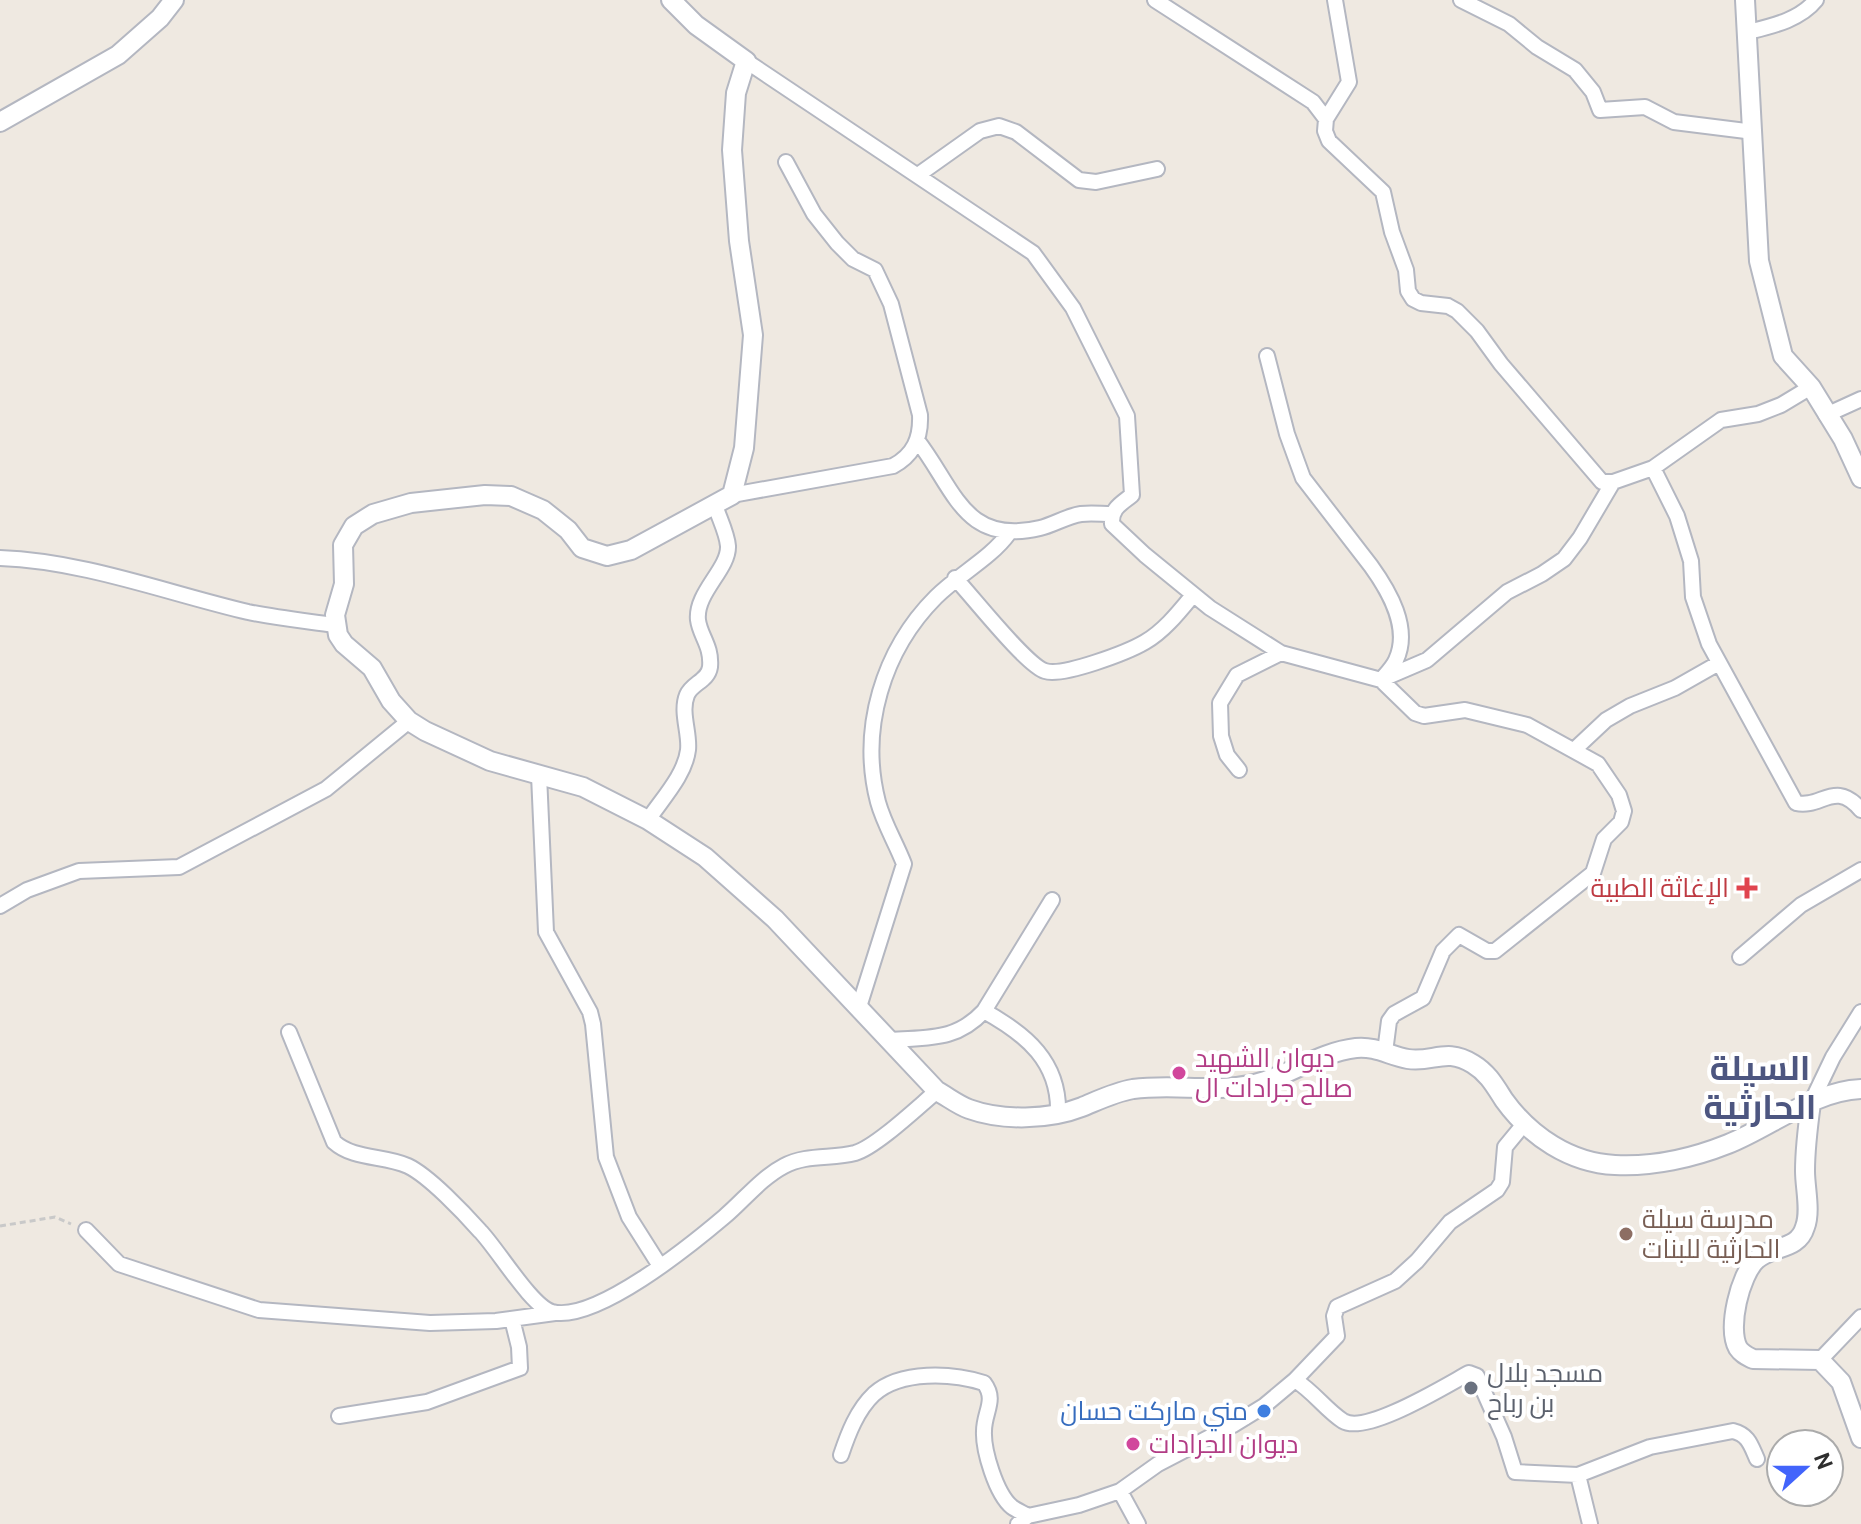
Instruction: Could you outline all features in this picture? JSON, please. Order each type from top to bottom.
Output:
[{"type":"street","points":[[0,122],[118,55],[160,18],[174,0]]},
{"type":"street","points":[[671,0],[696,25],[746,61],[1033,253],[1073,308],[1127,416],[1132,495],[1111,514],[1080,514],[1040,528],[1009,533],[988,528],[952,494],[935,462],[917,440]]},
{"type":"street","points":[[1155,0],[1313,102],[1326,119]]},
{"type":"street","points":[[1335,0],[1349,82],[1326,119],[1325,131],[1329,141],[1383,192],[1392,232],[1406,270],[1408,291],[1413,299],[1421,303],[1448,306],[1457,311],[1602,482],[1613,482],[1653,468],[1721,420],[1758,414],[1781,405],[1811,387]]},
{"type":"street","points":[[1461,0],[1509,24],[1537,47],[1575,70],[1593,92],[1600,110],[1645,107],[1674,122],[1754,132]]},
{"type":"street","points":[[1745,0],[1759,261],[1783,356],[1811,387],[1843,439],[1861,478]]},
{"type":"street","points":[[1748,32],[1797,16],[1816,0]]},
{"type":"street","points":[[732,495],[744,448],[753,335],[739,241],[732,150],[736,93],[746,61]]},
{"type":"street","points":[[918,175],[980,131],[999,126],[1016,132],[1079,180],[1096,182],[1157,169]]},
{"type":"street","points":[[786,162],[814,214],[853,259],[875,270],[891,304],[920,415],[917,440],[908,456],[893,466],[732,495],[619,555],[607,556],[582,548],[568,530],[543,510],[511,496],[485,495],[411,503],[373,514],[354,526],[343,545],[344,584],[334,625],[344,644],[372,668],[391,701],[409,721],[490,761],[583,787],[648,820],[705,857],[741,886],[937,1091],[966,1108],[987,1114],[1010,1117],[1058,1114],[1131,1089],[1173,1086],[1235,1089],[1267,1081],[1315,1058],[1344,1050],[1376,1048],[1410,1059],[1442,1054],[1473,1064],[1492,1079],[1524,1124],[1556,1149],[1578,1158],[1613,1165],[1679,1159],[1727,1145],[1811,1103],[1833,1094],[1861,1089]]},
{"type":"street","points":[[1267,356],[1287,434],[1303,478],[1377,573],[1396,613],[1401,644],[1396,662],[1381,680]]},
{"type":"street","points":[[1826,415],[1861,399]]},
{"type":"street","points":[[1653,468],[1677,516],[1691,561],[1693,597],[1709,644],[1796,803],[1805,805],[1829,795],[1839,795],[1861,810]]},
{"type":"street","points":[[1381,680],[1427,660],[1507,592],[1564,559],[1613,482]]},
{"type":"street","points":[[648,820],[685,762],[688,752],[685,705],[688,694],[710,668],[708,643],[698,619],[704,594],[727,554],[728,544],[715,505]]},
{"type":"street","points":[[1111,514],[1112,524],[1193,595],[1281,653],[1381,680],[1415,713],[1432,716],[1465,710],[1527,725],[1598,764],[1619,795],[1624,811],[1621,822],[1604,839],[1593,873],[1495,951],[1487,951],[1459,935],[1443,951],[1423,998],[1394,1014],[1389,1021],[1385,1052]]},
{"type":"street","points":[[859,1007],[904,864],[883,819],[875,790],[872,747],[875,708],[887,670],[906,633],[933,600],[955,578],[996,549],[1009,533]]},
{"type":"street","points":[[0,558],[30,559],[251,612],[334,625]]},
{"type":"street","points":[[955,578],[1024,655],[1046,672],[1056,673],[1107,658],[1145,642],[1176,616],[1193,595]]},
{"type":"street","points":[[1239,770],[1227,755],[1221,736],[1220,703],[1237,675],[1281,653]]},
{"type":"street","points":[[1574,750],[1606,720],[1630,706],[1675,688],[1719,663]]},
{"type":"street","points":[[0,906],[27,890],[79,871],[179,867],[326,789],[409,721]]},
{"type":"street","points":[[539,775],[546,932],[590,1012],[606,1157],[629,1217],[660,1266]]},
{"type":"street","points":[[1740,957],[1801,905],[1861,870]]},
{"type":"street","points":[[891,1040],[957,1033],[971,1025],[984,1011],[1052,900]]},
{"type":"street","points":[[984,1011],[1012,1027],[1040,1053],[1054,1078],[1058,1114]]},
{"type":"street","points":[[1861,1012],[1833,1057],[1811,1103],[1805,1167],[1807,1222],[1804,1232],[1787,1247],[1766,1254],[1750,1267],[1739,1295],[1734,1326],[1737,1346],[1743,1354],[1753,1359],[1820,1360],[1841,1382],[1861,1438]]},
{"type":"street","points":[[289,1032],[334,1142],[349,1152],[405,1165],[419,1172],[481,1232],[538,1303],[555,1313]]},
{"type":"street","points":[[86,1230],[119,1264],[259,1310],[430,1323],[566,1313],[602,1303],[660,1266],[722,1219],[781,1167],[804,1159],[858,1153],[937,1091]]},
{"type":"street","points":[[841,1455],[862,1410],[882,1388],[924,1376],[965,1377],[984,1383],[991,1398],[983,1431],[992,1472],[1001,1494],[1023,1520],[1120,1491],[1158,1464],[1264,1406],[1295,1380],[1337,1336],[1334,1316],[1337,1307],[1395,1281],[1417,1261],[1450,1222],[1497,1190],[1502,1182],[1505,1147],[1524,1124]]},
{"type":"street","points":[[1820,1360],[1861,1317]]},
{"type":"street","points":[[339,1416],[427,1402],[520,1368],[512,1319]]},
{"type":"street","points":[[1295,1380],[1312,1391],[1341,1420],[1360,1425],[1406,1407],[1469,1373],[1477,1376],[1504,1437],[1515,1472],[1578,1475],[1650,1447],[1733,1431],[1749,1440],[1757,1459]]},
{"type":"street","points":[[1578,1475],[1590,1524]]},
{"type":"street","points":[[1120,1491],[1138,1524]]},
{"type":"path","points":[[0,1226],[55,1217],[86,1230]]},
{"type":"place","name":"الإغاثة الطبية","points":[[1747,888]]},
{"type":"place","name":"ديوان الشهيد صالح جرادات ال","points":[[1179,1073]]},
{"type":"place","name":"مدرسة سيلة الحارثية للبنات","points":[[1626,1234]]},
{"type":"place","name":"مسجد بلال بن رباح","points":[[1471,1388]]},
{"type":"place","name":"مني ماركت حسان","points":[[1264,1411]]},
{"type":"place","name":"ديوان الجرادات","points":[[1133,1444]]},
{"type":"district","name":"السيلة الحارثية","points":[[1760,1088]]}]
